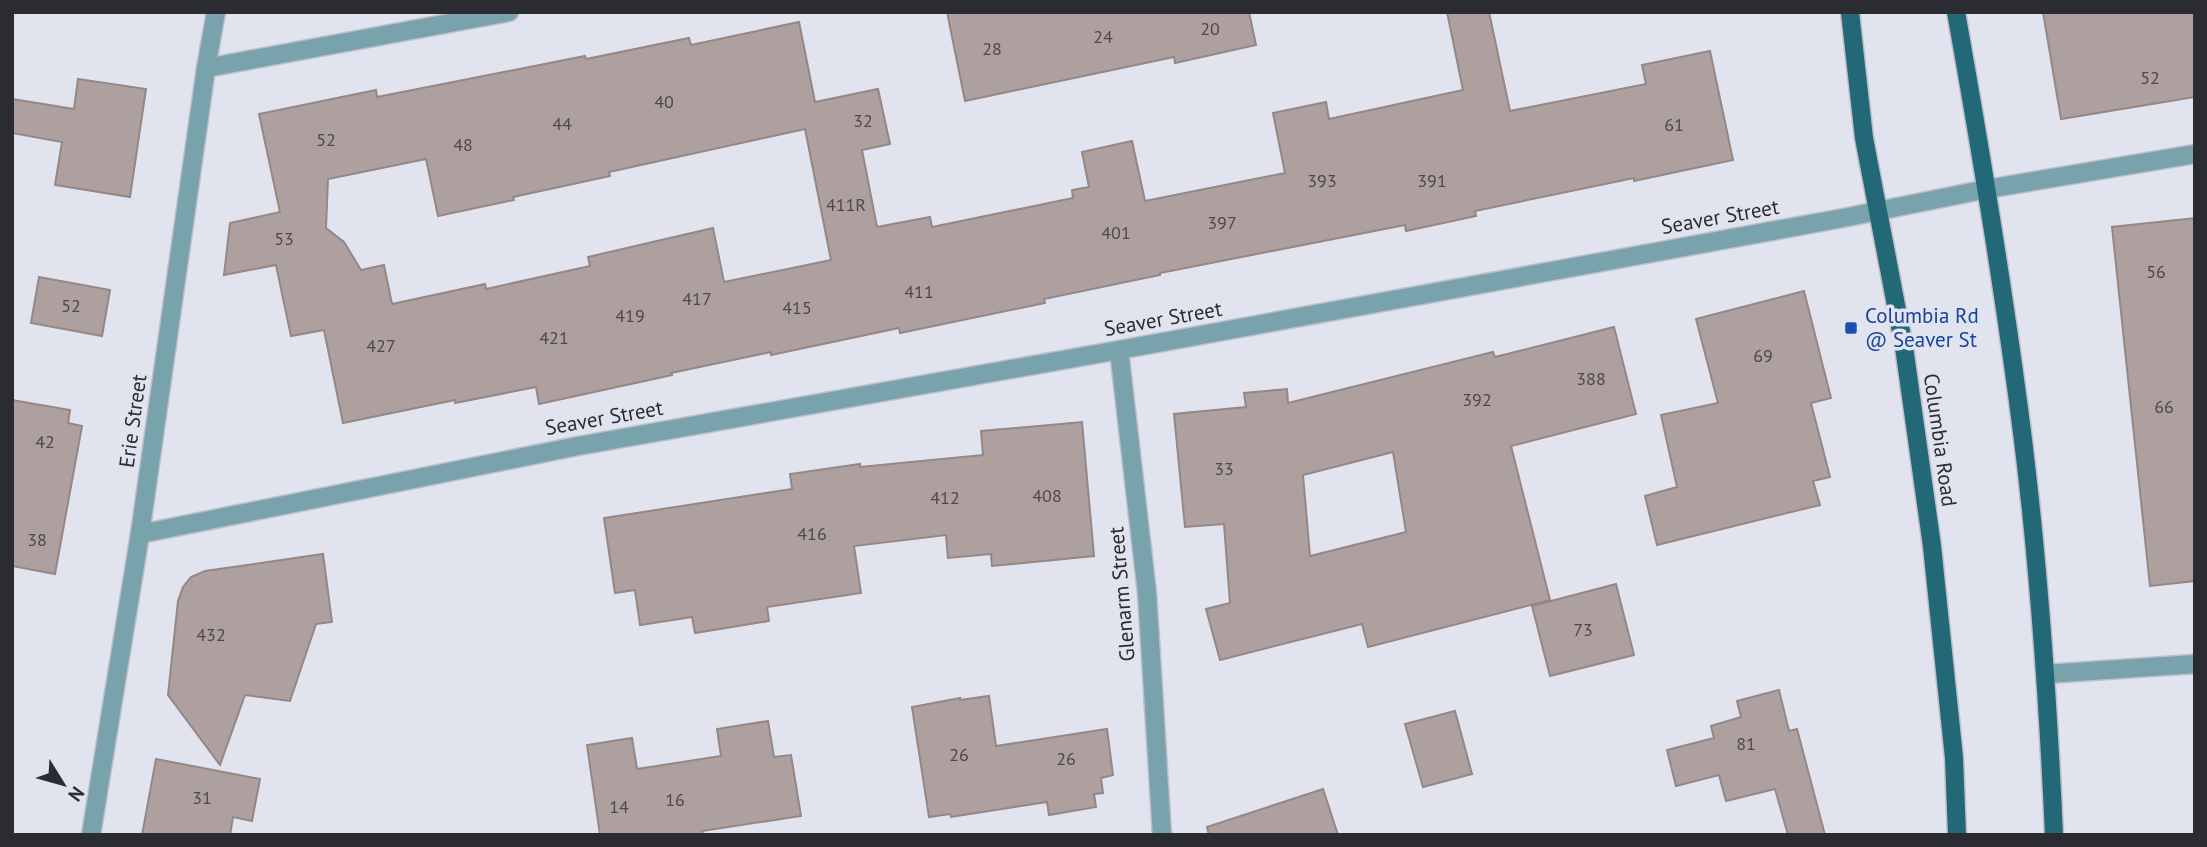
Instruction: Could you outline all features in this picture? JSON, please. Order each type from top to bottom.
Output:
[{"type":"main road","name":"Columbia Road","points":[[1850,12],[1864,138],[1904,347],[1932,546],[1954,758],[1957,835]]},
{"type":"main road","points":[[1956,12],[1987,189],[2022,434],[2046,674],[2054,835]]},
{"type":"street","name":"Erie Street","points":[[91,835],[140,534],[216,12]]},
{"type":"street","points":[[206,68],[509,12]]},
{"type":"street","name":"Seaver Street","points":[[140,534],[578,446],[1877,212],[1987,189],[2195,154]]},
{"type":"street","name":"Glenarm Street","points":[[1119,350],[1147,593],[1162,835]]},
{"type":"street","points":[[2046,674],[2195,664]]},
{"type":"building","points":[[947,12],[1249,12],[1256,45],[1175,63],[1174,57],[965,101]]},
{"type":"building","points":[[1447,12],[1489,12],[1510,111],[1646,84],[1642,65],[1710,51],[1733,160],[1475,211],[1476,216],[1406,231],[1405,225],[1160,273],[1044,299],[1045,303],[900,333],[899,328],[771,355],[771,352],[539,404],[536,387],[343,423],[324,330],[291,336],[276,265],[224,275],[230,223],[280,212],[259,114],[376,90],[377,97],[689,38],[691,45],[799,22],[815,102],[878,89],[890,144],[862,150],[877,227],[930,217],[932,227],[1073,198],[1072,190],[1089,187],[1082,152],[1132,141],[1145,201],[1285,173],[1273,113],[1326,102],[1329,119],[1463,90]],"holes":[[[805,129],[831,260],[724,282],[713,228],[588,257],[590,266],[486,289],[485,284],[392,304],[384,265],[361,270],[344,242],[326,228],[328,179],[426,159],[438,216],[610,176],[609,172]]]},
{"type":"building","points":[[2043,12],[2195,12],[2195,97],[2061,119]]},
{"type":"building","points":[[78,79],[146,89],[130,197],[55,185],[62,142],[12,133],[12,99],[74,109]]},
{"type":"building","points":[[2195,218],[2195,581],[2150,586],[2112,227]]},
{"type":"building","points":[[39,277],[110,290],[102,336],[31,323]]},
{"type":"building","points":[[1804,291],[1831,398],[1811,403],[1830,477],[1813,481],[1820,505],[1657,545],[1645,496],[1677,487],[1661,415],[1718,403],[1696,319]]},
{"type":"building","points":[[1614,327],[1636,414],[1511,446],[1550,600],[1368,647],[1362,624],[1220,660],[1206,609],[1230,603],[1224,524],[1185,527],[1174,414],[1246,407],[1244,393],[1287,389],[1288,403],[1493,352],[1495,357]],"holes":[[[1393,452],[1406,532],[1310,556],[1303,475]]]},
{"type":"building","points":[[12,400],[70,410],[68,423],[82,426],[55,574],[12,566]]},
{"type":"building","points":[[1082,422],[1094,556],[992,566],[991,554],[948,558],[946,535],[854,546],[861,593],[767,607],[769,621],[695,633],[692,617],[640,625],[635,590],[615,593],[604,518],[792,489],[790,474],[860,464],[860,467],[983,455],[981,431]]},
{"type":"building","points":[[323,554],[332,622],[316,624],[290,701],[245,695],[220,765],[168,695],[178,601],[183,587],[191,577],[205,571]]},
{"type":"building","points":[[1616,584],[1634,655],[1550,676],[1532,606]]},
{"type":"building","points":[[1779,690],[1789,731],[1797,729],[1825,835],[1788,835],[1775,789],[1726,801],[1719,775],[1676,786],[1667,750],[1714,738],[1711,726],[1741,717],[1737,701]]},
{"type":"building","points":[[989,696],[996,746],[1107,729],[1113,775],[1101,778],[1103,793],[1094,794],[1096,807],[1049,815],[1047,802],[951,817],[950,814],[929,817],[912,707],[960,698]]},
{"type":"building","points":[[1455,711],[1472,774],[1423,787],[1405,724]]},
{"type":"building","points":[[768,721],[774,757],[791,755],[801,816],[702,831],[703,835],[600,835],[587,745],[632,738],[637,769],[721,756],[717,729]]},
{"type":"building","points":[[156,759],[260,779],[252,821],[233,817],[230,835],[142,835]]},
{"type":"building","points":[[1323,789],[1338,835],[1209,835],[1207,827]]},
{"type":"place","name":"Columbia Rd @ Seaver St","points":[[1851,328]]}]
